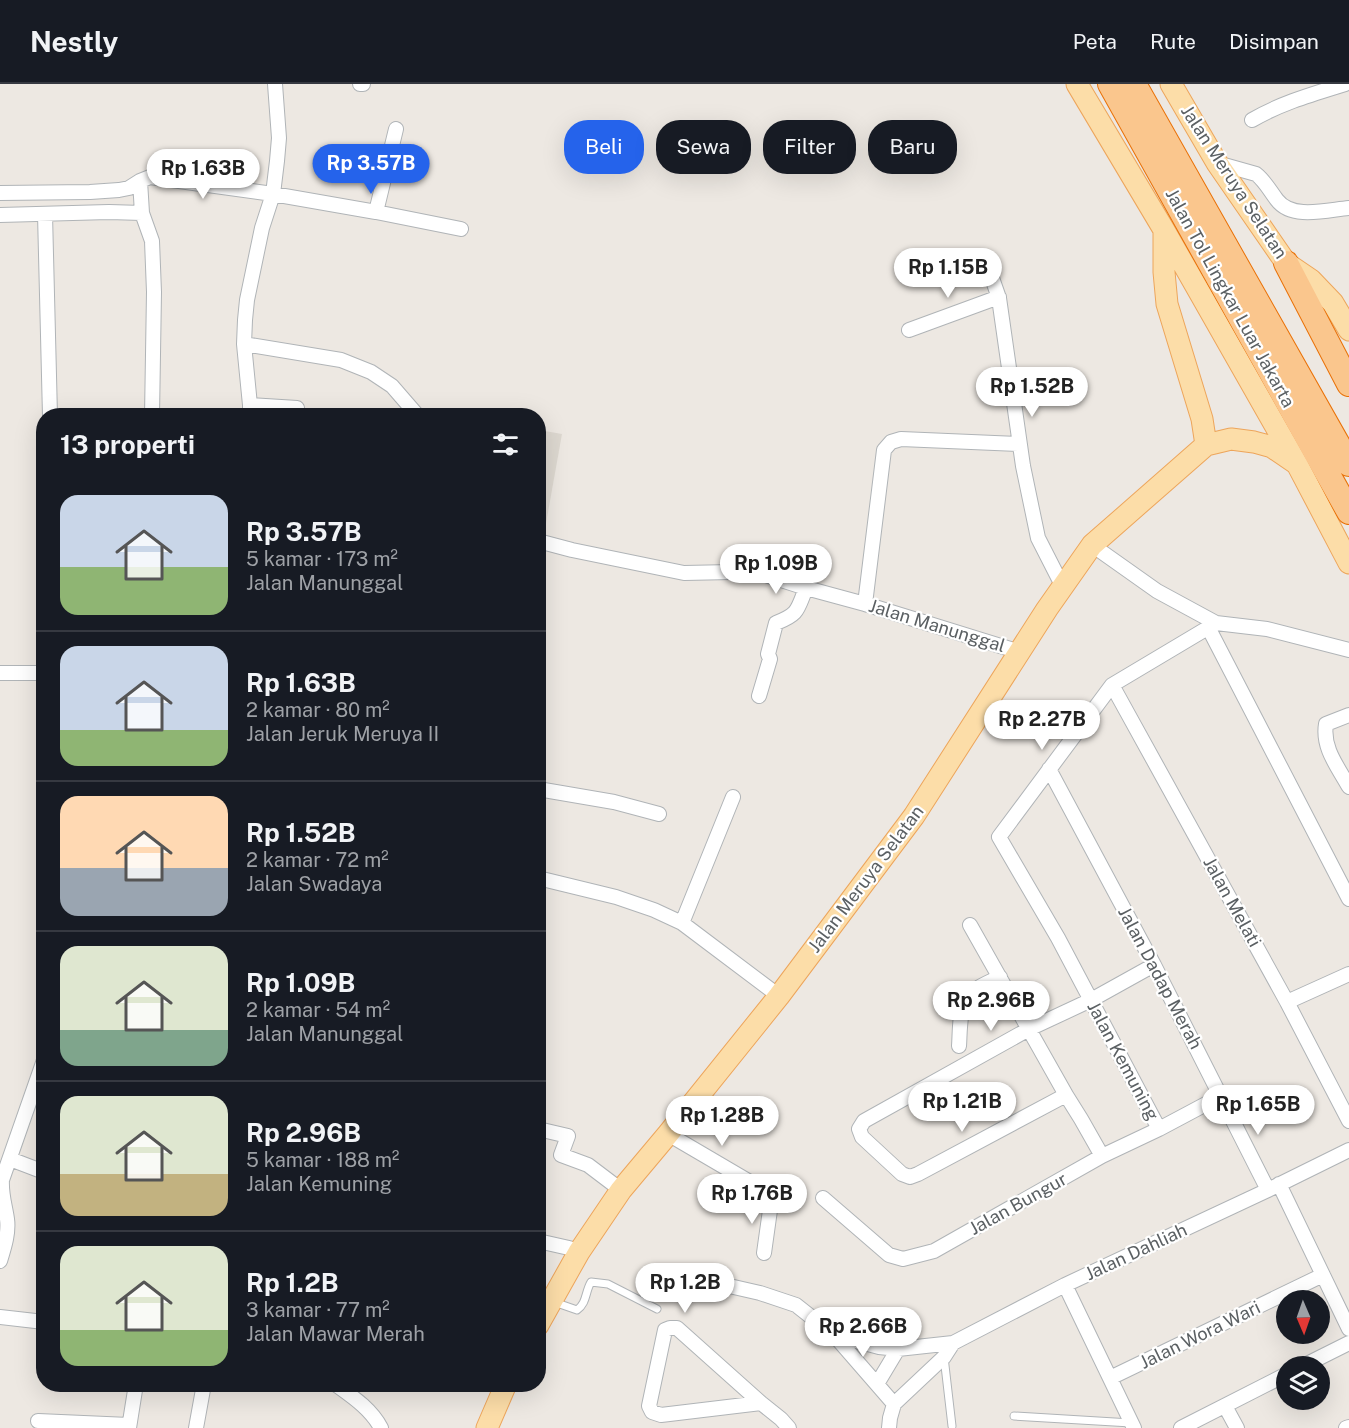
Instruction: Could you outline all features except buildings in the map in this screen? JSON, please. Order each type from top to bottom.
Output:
[{"type":"highway","name":"Jalan Tol Lingkar Luar Jakarta","points":[[1110,84],[1349,512]]},
{"type":"highway","name":"Jalan Tol Lingkar Luar Jakarta","points":[[1134,84],[1349,464]]},
{"type":"highway","points":[[1286,263],[1349,384]]},
{"type":"main road","points":[[1077,84],[1297,464],[1349,563]]},
{"type":"main road","name":"Jalan Meruya Selatan","points":[[1170,84],[1217,163],[1286,263],[1311,280],[1333,303],[1349,330]]},
{"type":"main road","points":[[1164,231],[1167,304],[1202,419],[1206,445],[1231,439],[1254,442],[1272,447],[1297,464]]},
{"type":"main road","name":"Jalan Meruya Selatan","points":[[546,1311],[579,1252],[621,1190],[778,996],[914,816],[1092,545],[1206,445]]},
{"type":"main road","points":[[487,1428],[503,1392]]},
{"type":"street","points":[[250,408],[244,344],[247,300],[262,228],[273,194],[278,161],[279,138],[275,84]]},
{"type":"street","points":[[1252,120],[1293,101],[1345,84]]},
{"type":"street","points":[[376,212],[396,129]]},
{"type":"street","points":[[1217,163],[1256,174],[1278,202],[1287,209],[1301,213],[1349,208]]},
{"type":"street","points":[[0,193],[109,191],[129,188],[140,180],[150,177],[273,194],[461,229]]},
{"type":"street","points":[[140,180],[142,213],[152,241],[152,408]]},
{"type":"street","points":[[0,215],[142,213]]},
{"type":"street","points":[[45,214],[50,408]]},
{"type":"street","points":[[985,258],[999,297],[1020,444],[1038,538],[1063,587]]},
{"type":"street","points":[[909,330],[999,297]]},
{"type":"street","points":[[244,344],[341,360],[371,372],[392,386],[411,408]]},
{"type":"street","points":[[865,604],[884,450],[891,442],[901,439],[1020,444]]},
{"type":"street","name":"Jalan Manunggal","points":[[546,543],[676,572],[750,570],[1020,652]]},
{"type":"street","points":[[1092,545],[1157,591],[1212,625],[1267,629],[1349,650]]},
{"type":"street","points":[[759,696],[770,659],[768,654],[776,623],[792,617],[797,612],[806,588]]},
{"type":"street","points":[[1049,769],[1112,685],[1212,625]]},
{"type":"street","points":[[1212,625],[1349,899]]},
{"type":"street","points":[[0,673],[36,673]]},
{"type":"street","name":"Jalan Melati","points":[[1112,685],[1287,1002],[1349,1121]]},
{"type":"street","points":[[1349,715],[1326,724],[1324,734],[1326,746],[1349,787]]},
{"type":"street","name":"Jalan Kemuning","points":[[1049,769],[999,837],[1058,938],[1159,1129]]},
{"type":"street","name":"Jalan Dadap Merah","points":[[1049,769],[1221,1096],[1323,1275],[1349,1329]]},
{"type":"street","points":[[546,790],[614,802],[659,814]]},
{"type":"street","points":[[682,923],[733,797]]},
{"type":"street","points":[[546,880],[616,897],[654,910],[682,923],[778,996]]},
{"type":"street","points":[[970,925],[1102,1156]]},
{"type":"street","points":[[1066,1095],[910,1177],[902,1174],[862,1137],[859,1129],[864,1121],[1029,1029],[1091,1000],[1154,965]]},
{"type":"street","points":[[1287,1002],[1349,974]]},
{"type":"street","points":[[959,1046],[962,1010],[967,997],[999,976]]},
{"type":"street","points":[[0,1261],[8,1221],[2,1180],[36,1083]]},
{"type":"street","name":"Jalan Bungur","points":[[823,1198],[889,1255],[903,1259],[934,1251],[1102,1156],[1221,1096]]},
{"type":"street","points":[[546,1131],[568,1136],[561,1155],[588,1165],[621,1190]]},
{"type":"street","points":[[668,1134],[767,1192],[771,1203],[764,1253]]},
{"type":"street","name":"Jalan Dahliah","points":[[1133,1426],[1065,1285],[1349,1150]]},
{"type":"street","points":[[10,1159],[36,1169]]},
{"type":"street","points":[[546,1243],[579,1252]]},
{"type":"street","name":"Jalan Wora Wari","points":[[1110,1378],[1323,1275]]},
{"type":"street","points":[[703,1280],[760,1293],[796,1305],[834,1335],[894,1404]]},
{"type":"street","points":[[834,1335],[879,1347],[898,1349],[953,1343],[1065,1285]]},
{"type":"street","points":[[0,1317],[36,1321]]},
{"type":"street","points":[[761,1403],[661,1414],[652,1412],[649,1406],[665,1330],[677,1328],[781,1419],[789,1428]]},
{"type":"street","points":[[889,1428],[894,1404],[944,1357],[953,1343]]},
{"type":"street","points":[[1323,1356],[1349,1343]]},
{"type":"street","points":[[877,1384],[898,1349]]},
{"type":"street","points":[[1181,1428],[1276,1380]]},
{"type":"street","points":[[38,1420],[129,1426],[135,1392]]},
{"type":"street","points":[[196,1428],[203,1392]]},
{"type":"street","points":[[346,1392],[362,1404],[381,1428]]},
{"type":"street","points":[[1225,1406],[1237,1428]]},
{"type":"lane","points":[[552,1301],[577,1310],[585,1301],[591,1282],[600,1282],[657,1309]]},
{"type":"lane","points":[[944,1357],[952,1426]]},
{"type":"lane","points":[[1014,1416],[1133,1426]]},
{"type":"shaded area","points":[[546,431],[562,434],[546,523]]}]
